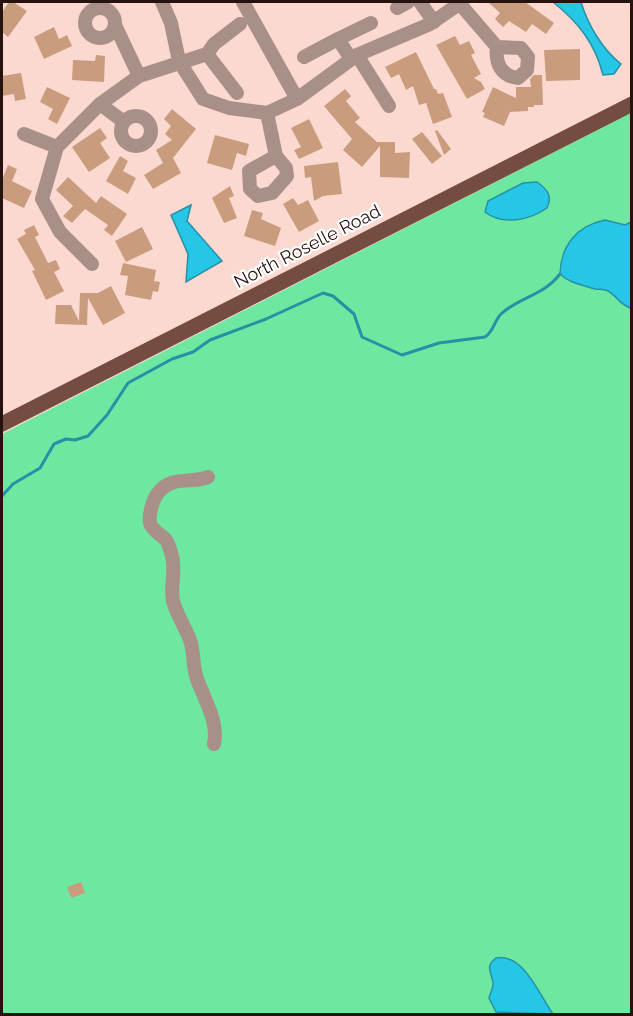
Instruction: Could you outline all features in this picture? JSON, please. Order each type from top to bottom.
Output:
[{"type":"main road","name":"North Roselle Road","points":[[2,424],[632,104]]},
{"type":"street","points":[[162,2],[171,23],[179,61],[203,99],[229,108],[267,113],[297,99],[354,57],[434,22],[461,3],[497,47]]},
{"type":"street","points":[[243,2],[297,99]]},
{"type":"street","points":[[420,2],[434,22]]},
{"type":"street","points":[[304,57],[371,23]]},
{"type":"street","points":[[115,24],[140,76]]},
{"type":"street","points":[[92,264],[60,232],[42,199],[57,147],[100,104],[140,76],[179,61],[207,54],[214,44],[240,24]]},
{"type":"street","points":[[338,39],[354,57],[389,106]]},
{"type":"street","points":[[207,54],[237,93]]},
{"type":"street","points":[[100,104],[124,122]]},
{"type":"street","points":[[267,113],[276,156]]},
{"type":"street","points":[[24,134],[57,147]]},
{"type":"street","points":[[208,477],[177,481],[161,489],[155,499],[150,522],[152,527],[167,540],[172,555],[175,570],[174,602],[191,644],[196,676],[214,728],[214,744]]},
{"type":"green space","points":[[631,113],[631,1014],[2,1014],[2,434]]},
{"type":"water","points":[[553,2],[581,2],[596,36],[621,64],[614,74],[603,75],[600,63],[584,34]]},
{"type":"water","points":[[537,182],[549,196],[547,208],[533,216],[516,220],[500,219],[485,212],[488,201],[523,183]]},
{"type":"water","points":[[191,205],[187,221],[222,261],[186,282],[188,254],[171,215]]},
{"type":"water","points":[[605,220],[625,225],[631,222],[631,308],[606,290],[576,283],[560,274],[563,255],[572,239],[586,227]]},
{"type":"water","points":[[496,958],[506,958],[523,969],[553,1014],[496,1012],[489,998],[493,984],[490,966]]},
{"type":"building","points":[[9,2],[27,11],[8,37],[2,32],[2,12]]},
{"type":"building","points":[[488,2],[525,2],[554,23],[546,34],[532,24],[526,32],[509,21],[503,27],[495,19],[500,13]]},
{"type":"building","points":[[54,27],[59,39],[67,35],[72,46],[44,59],[34,37]]},
{"type":"building","points":[[455,36],[460,45],[469,41],[475,53],[471,55],[481,74],[474,78],[481,82],[485,89],[467,99],[436,45]]},
{"type":"building","points":[[580,49],[580,80],[546,81],[544,50]]},
{"type":"building","points":[[416,52],[434,89],[438,94],[443,93],[452,117],[433,124],[426,103],[419,105],[413,86],[406,90],[399,74],[391,78],[385,67]]},
{"type":"building","points":[[96,55],[105,56],[104,82],[72,80],[73,60],[95,61]]},
{"type":"building","points":[[21,73],[26,99],[15,101],[14,94],[2,96],[2,76]]},
{"type":"building","points":[[534,75],[542,75],[543,105],[528,107],[528,111],[510,112],[504,126],[483,117],[485,113],[482,112],[493,87],[516,98],[516,87],[531,87],[530,79]]},
{"type":"building","points":[[47,87],[70,98],[57,124],[48,119],[53,109],[40,102]]},
{"type":"building","points":[[345,89],[351,96],[346,101],[360,118],[355,122],[377,142],[395,142],[395,153],[410,152],[409,178],[380,177],[380,146],[362,167],[343,150],[352,139],[324,106]]},
{"type":"building","points":[[172,109],[196,129],[173,158],[181,173],[153,189],[144,175],[163,163],[156,150],[172,140],[165,134],[171,126],[164,119]]},
{"type":"building","points":[[309,119],[323,148],[299,159],[294,150],[301,147],[291,128]]},
{"type":"building","points":[[100,128],[107,138],[100,143],[110,158],[89,172],[72,147]]},
{"type":"building","points":[[437,130],[451,149],[444,155],[435,131]]},
{"type":"building","points":[[422,132],[442,156],[432,164],[412,139]]},
{"type":"building","points":[[215,135],[249,144],[246,156],[237,153],[232,170],[207,163]]},
{"type":"building","points":[[120,156],[128,161],[123,171],[136,178],[128,194],[106,181]]},
{"type":"building","points":[[338,162],[342,194],[323,196],[314,201],[311,177],[305,178],[304,166]]},
{"type":"building","points":[[8,165],[17,169],[12,181],[32,191],[24,208],[2,198],[2,180]]},
{"type":"building","points":[[68,177],[96,203],[101,196],[127,214],[112,236],[104,230],[108,225],[85,209],[72,223],[63,216],[73,206],[56,190]]},
{"type":"building","points":[[230,186],[234,196],[229,198],[237,218],[224,223],[212,198]]},
{"type":"building","points":[[293,198],[298,205],[308,200],[319,221],[299,232],[283,204]]},
{"type":"building","points":[[252,210],[263,213],[261,219],[281,228],[275,246],[244,236]]},
{"type":"building","points":[[34,225],[39,235],[35,237],[48,263],[56,260],[60,269],[54,272],[64,291],[46,300],[32,271],[35,270],[17,239],[26,234],[24,230]]},
{"type":"building","points":[[142,227],[153,249],[126,262],[115,241]]},
{"type":"building","points":[[123,263],[156,270],[154,281],[160,282],[158,292],[153,291],[151,300],[125,295],[128,276],[120,275]]},
{"type":"building","points":[[111,286],[125,313],[103,325],[88,298],[87,325],[55,324],[56,305],[71,305],[79,321],[80,293],[98,293]]},
{"type":"building","points":[[81,882],[85,893],[71,898],[67,887]]},
{"type":"waterway","points":[[2,496],[13,484],[40,468],[54,444],[66,439],[75,440],[88,436],[107,415],[128,383],[172,359],[193,352],[210,340],[266,319],[323,293],[333,296],[354,314],[362,337],[402,355],[439,343],[485,337],[508,308],[539,292],[560,274]]}]
